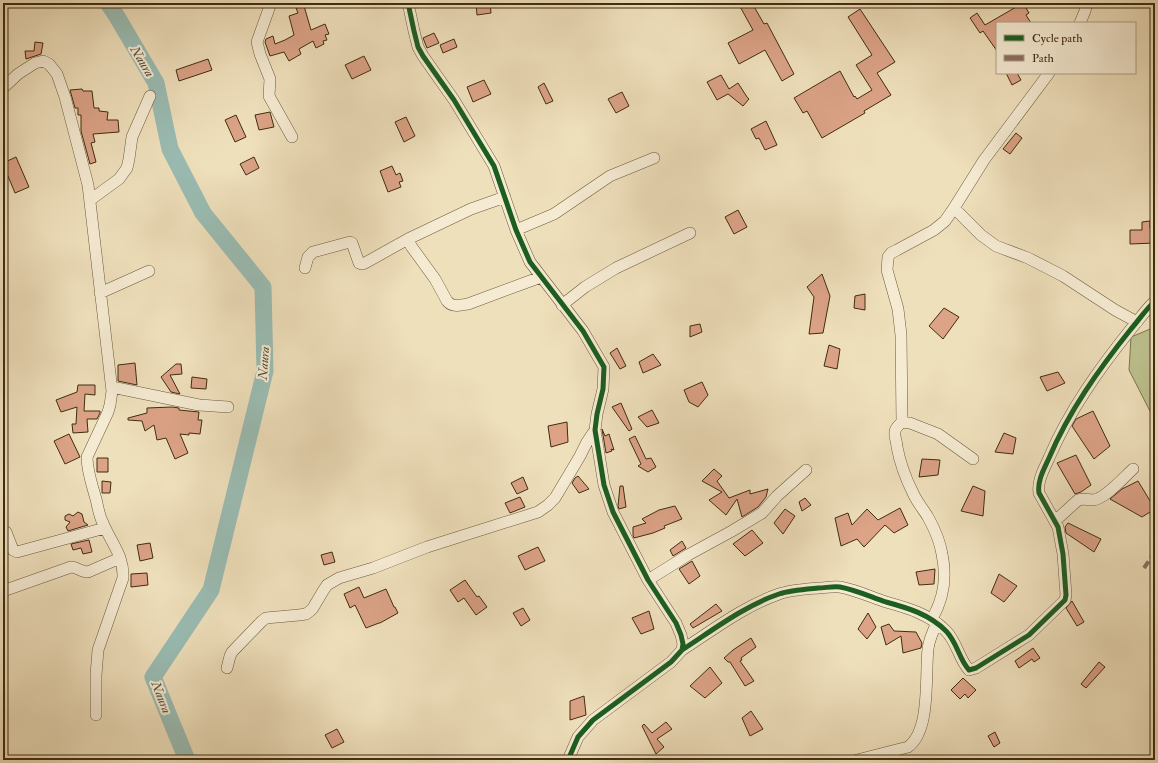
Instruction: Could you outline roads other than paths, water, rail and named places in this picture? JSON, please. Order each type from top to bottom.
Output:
[{"type":"street","points":[[271,3],[258,45],[270,79],[269,93],[271,100],[292,137]]},
{"type":"street","points":[[408,3],[418,47],[454,100],[489,156],[498,176],[516,230],[530,262],[583,331],[604,367],[603,389],[595,430],[604,485],[611,505],[648,580],[676,623],[682,635],[682,650]]},
{"type":"street","points":[[1080,22],[1087,3]]},
{"type":"street","points":[[3,88],[18,74],[35,63],[43,62],[49,64],[57,74],[65,97],[88,185],[112,391],[110,405],[87,457],[87,463],[100,517],[120,558],[123,571],[123,578],[98,650],[96,675],[96,715]]},
{"type":"street","points":[[902,422],[901,335],[898,309],[887,270],[888,257],[891,253],[934,230],[945,221],[984,160],[1048,74]]},
{"type":"street","points":[[90,200],[119,179],[127,168],[132,136],[150,96]]},
{"type":"street","points":[[516,230],[554,214],[610,176],[654,158]]},
{"type":"street","points":[[305,268],[308,258],[313,252],[347,242],[352,243],[357,259],[359,263],[362,264],[408,239],[471,210],[505,197]]},
{"type":"street","points":[[954,208],[981,235],[996,246],[1028,258],[1063,276],[1115,310],[1137,322]]},
{"type":"street","points":[[562,304],[585,287],[616,268],[690,233]]},
{"type":"street","points":[[408,239],[411,246],[427,267],[446,301],[450,305],[456,306],[468,304],[541,277]]},
{"type":"street","points":[[100,293],[149,271]]},
{"type":"street","points":[[568,760],[578,736],[593,720],[671,662],[682,650],[753,605],[780,594],[810,589],[838,587],[852,590],[916,611],[935,621],[950,636],[964,664],[969,670],[976,668],[1029,635],[1065,600],[1066,595],[1063,554],[1058,527],[1038,487],[1043,472],[1062,431],[1084,393],[1112,352],[1155,301]]},
{"type":"street","points":[[112,387],[199,404],[228,407]]},
{"type":"street","points":[[857,760],[904,749],[913,744],[918,737],[923,717],[927,679],[928,648],[943,590],[944,572],[942,554],[937,536],[906,478],[898,452],[895,431],[897,426],[902,422],[910,423],[938,434],[973,459]]},
{"type":"street","points":[[227,668],[232,652],[262,621],[271,617],[306,614],[313,608],[327,584],[339,578],[373,568],[427,547],[538,512],[555,498],[595,430]]},
{"type":"street","points":[[1055,522],[1078,500],[1082,498],[1093,500],[1099,498],[1133,469]]},
{"type":"street","points":[[648,580],[688,555],[762,513],[777,496],[806,470]]},
{"type":"street","points":[[6,532],[13,550],[17,552],[105,528]]},
{"type":"street","points":[[3,591],[71,567],[88,572],[120,558]]},
{"type":"waterway","name":"Naura","points":[[108,3],[156,83],[170,149],[203,213],[263,287],[265,371],[211,590],[153,677],[187,760]]}]
